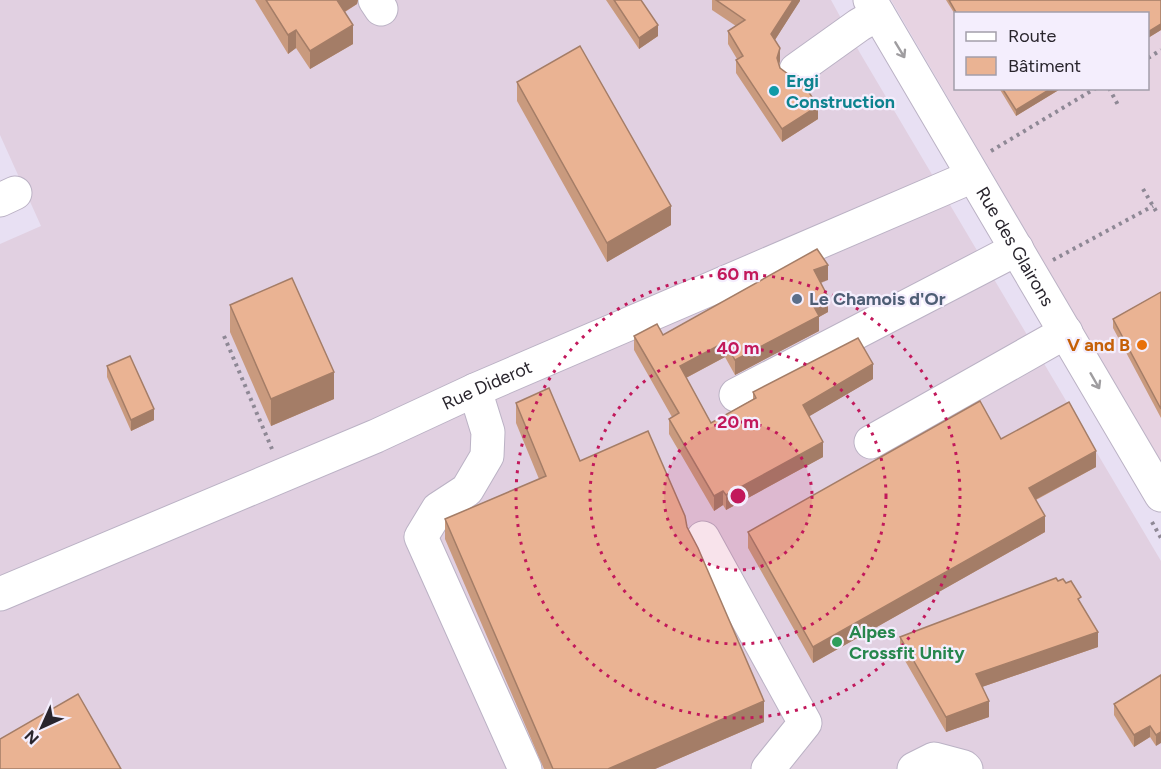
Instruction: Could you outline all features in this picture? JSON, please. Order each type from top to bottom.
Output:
[{"type":"street","points":[[796,70],[859,25],[874,7]]},
{"type":"street","name":"Rue des Glairons","points":[[874,7],[1161,495]]},
{"type":"street","name":"Rue Diderot","points":[[0,594],[376,436],[970,170]]},
{"type":"street","points":[[736,395],[1017,249]]},
{"type":"street","points":[[871,442],[1066,332]]},
{"type":"street","points":[[475,390],[488,432],[487,456],[467,489],[438,509],[421,537],[525,769]]},
{"type":"street","points":[[703,538],[805,723],[768,769]]},
{"type":"street","points":[[914,769],[933,759],[966,769]]},
{"type":"path","points":[[970,170],[1093,90]]},
{"type":"path","points":[[1110,90],[1118,105]]},
{"type":"path","points":[[1143,189],[1156,211]]},
{"type":"path","points":[[1047,263],[1153,206]]},
{"type":"path","points":[[224,336],[274,454]]},
{"type":"shaded area","points":[[0,0],[831,0],[860,53],[1161,561],[1161,769],[0,769],[0,244],[41,226],[0,135]]},
{"type":"shaded area","points":[[891,0],[1161,0],[1161,472],[1038,252]]},
{"type":"building","points":[[266,0],[337,0],[353,25],[310,51],[296,30],[288,35]]},
{"type":"building","points":[[614,0],[641,0],[658,25],[639,38]]},
{"type":"building","points":[[716,0],[793,0],[771,34],[780,48],[777,58],[780,68],[788,74],[798,76],[818,106],[782,129],[736,60],[743,56],[728,31],[745,20]]},
{"type":"building","points":[[949,0],[1161,0],[1161,24],[1149,31],[1149,12],[956,12]]},
{"type":"building","points":[[580,46],[671,206],[607,243],[517,82]]},
{"type":"building","points":[[1003,90],[1049,90],[1016,110]]},
{"type":"building","points":[[817,249],[828,265],[814,270],[828,297],[813,305],[819,316],[735,360],[725,342],[680,366],[711,423],[756,398],[753,392],[858,338],[873,364],[803,405],[823,442],[726,495],[723,491],[714,496],[669,419],[679,413],[634,336],[657,324],[663,335]]},
{"type":"building","points":[[292,278],[334,372],[271,399],[230,305]]},
{"type":"building","name":"V and B","points":[[1161,292],[1161,409],[1113,319]]},
{"type":"building","points":[[130,356],[154,409],[131,420],[107,366]]},
{"type":"building","points":[[549,388],[580,461],[648,431],[685,516],[687,527],[764,701],[608,769],[553,769],[445,519],[546,476],[516,403]]},
{"type":"building","points":[[980,401],[1001,439],[1069,402],[1096,451],[1029,488],[1045,516],[813,647],[748,532]]},
{"type":"building","points":[[1056,578],[1058,581],[1063,579],[1066,583],[1071,581],[1081,597],[1078,599],[1098,632],[976,674],[989,701],[946,717],[900,637]]},
{"type":"building","points":[[1161,675],[1161,732],[1156,735],[1150,726],[1134,735],[1114,704]]},
{"type":"building","points":[[78,694],[121,769],[0,769],[0,739]]},
{"type":"place","name":"Ergi Construction","points":[[774,91]]},
{"type":"place","name":"Le Chamois d'Or","points":[[797,299]]},
{"type":"place","name":"V and B","points":[[1142,345]]},
{"type":"place","name":"Alpes Crossfit Unity","points":[[837,642]]}]
